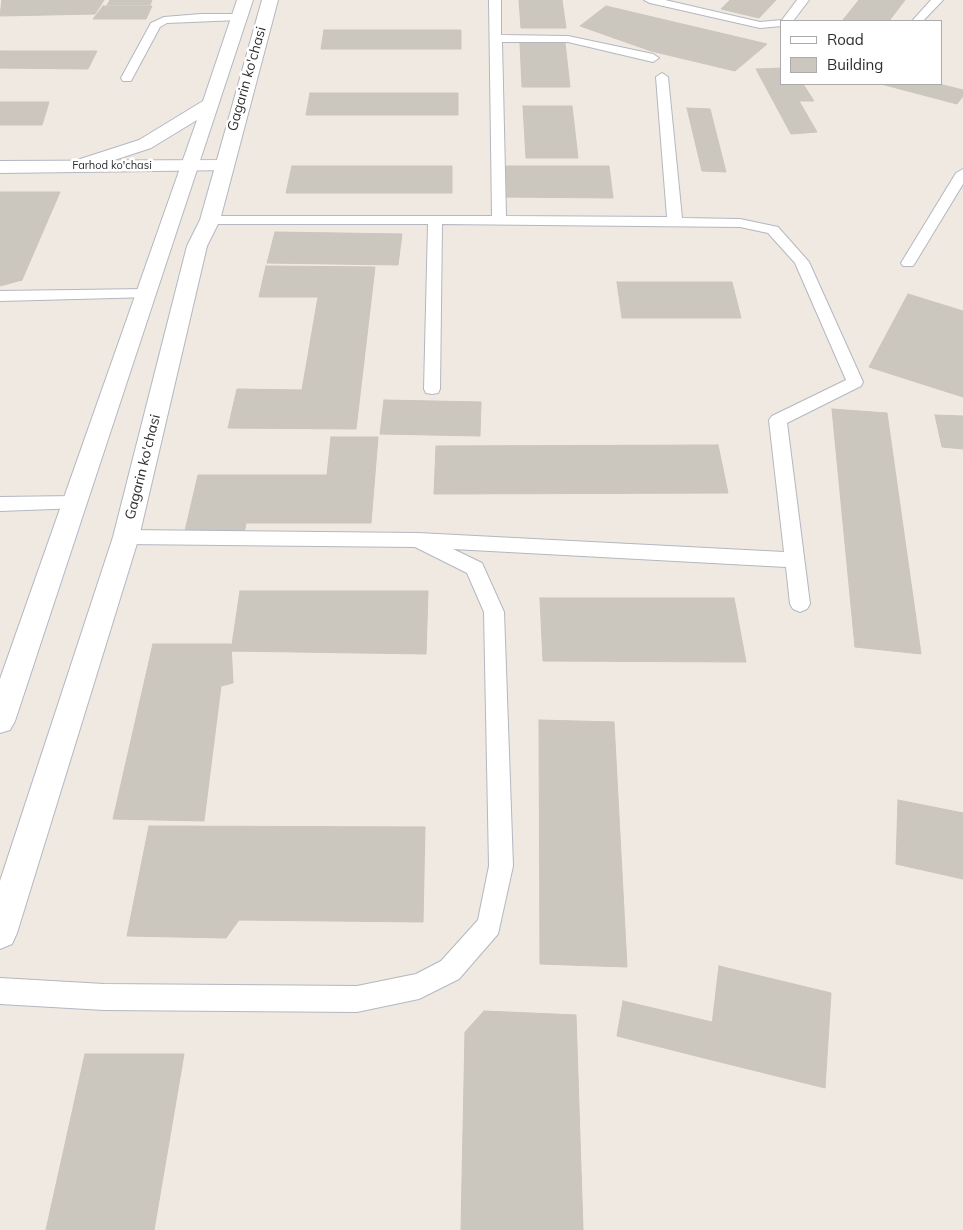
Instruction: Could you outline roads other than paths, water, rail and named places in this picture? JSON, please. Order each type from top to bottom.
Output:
[{"type":"main road","name":"Gagarin ko'chasi","points":[[0,933],[126,537],[197,246],[210,220],[225,166],[222,166],[270,0]]},
{"type":"main road","name":"Gagarin ko'chasi","points":[[0,721],[147,294],[242,9]]},
{"type":"main road","points":[[78,166],[145,144],[183,123],[211,104]]},
{"type":"main road","name":"Farhod ko'chasi","points":[[0,167],[225,166]]},
{"type":"lane","points":[[495,0],[499,220]]},
{"type":"lane","points":[[650,0],[760,25],[780,27]]},
{"type":"lane","points":[[789,20],[803,0]]},
{"type":"lane","points":[[917,20],[937,0]]},
{"type":"lane","points":[[128,78],[155,24],[164,20],[201,17],[242,9]]},
{"type":"lane","points":[[496,38],[568,39],[653,58]]},
{"type":"lane","points":[[662,77],[675,222]]},
{"type":"lane","points":[[908,262],[963,173]]},
{"type":"lane","points":[[210,220],[675,222],[740,224],[773,230],[802,262],[855,382],[778,420],[800,604]]},
{"type":"lane","points":[[432,389],[436,220]]},
{"type":"lane","points":[[0,296],[147,294]]},
{"type":"lane","points":[[0,504],[74,503]]},
{"type":"lane","points":[[126,537],[418,540],[795,560]]},
{"type":"lane","points":[[0,991],[104,997],[357,999],[418,986],[450,970],[489,926],[501,866],[494,612],[475,568],[418,540]]}]
